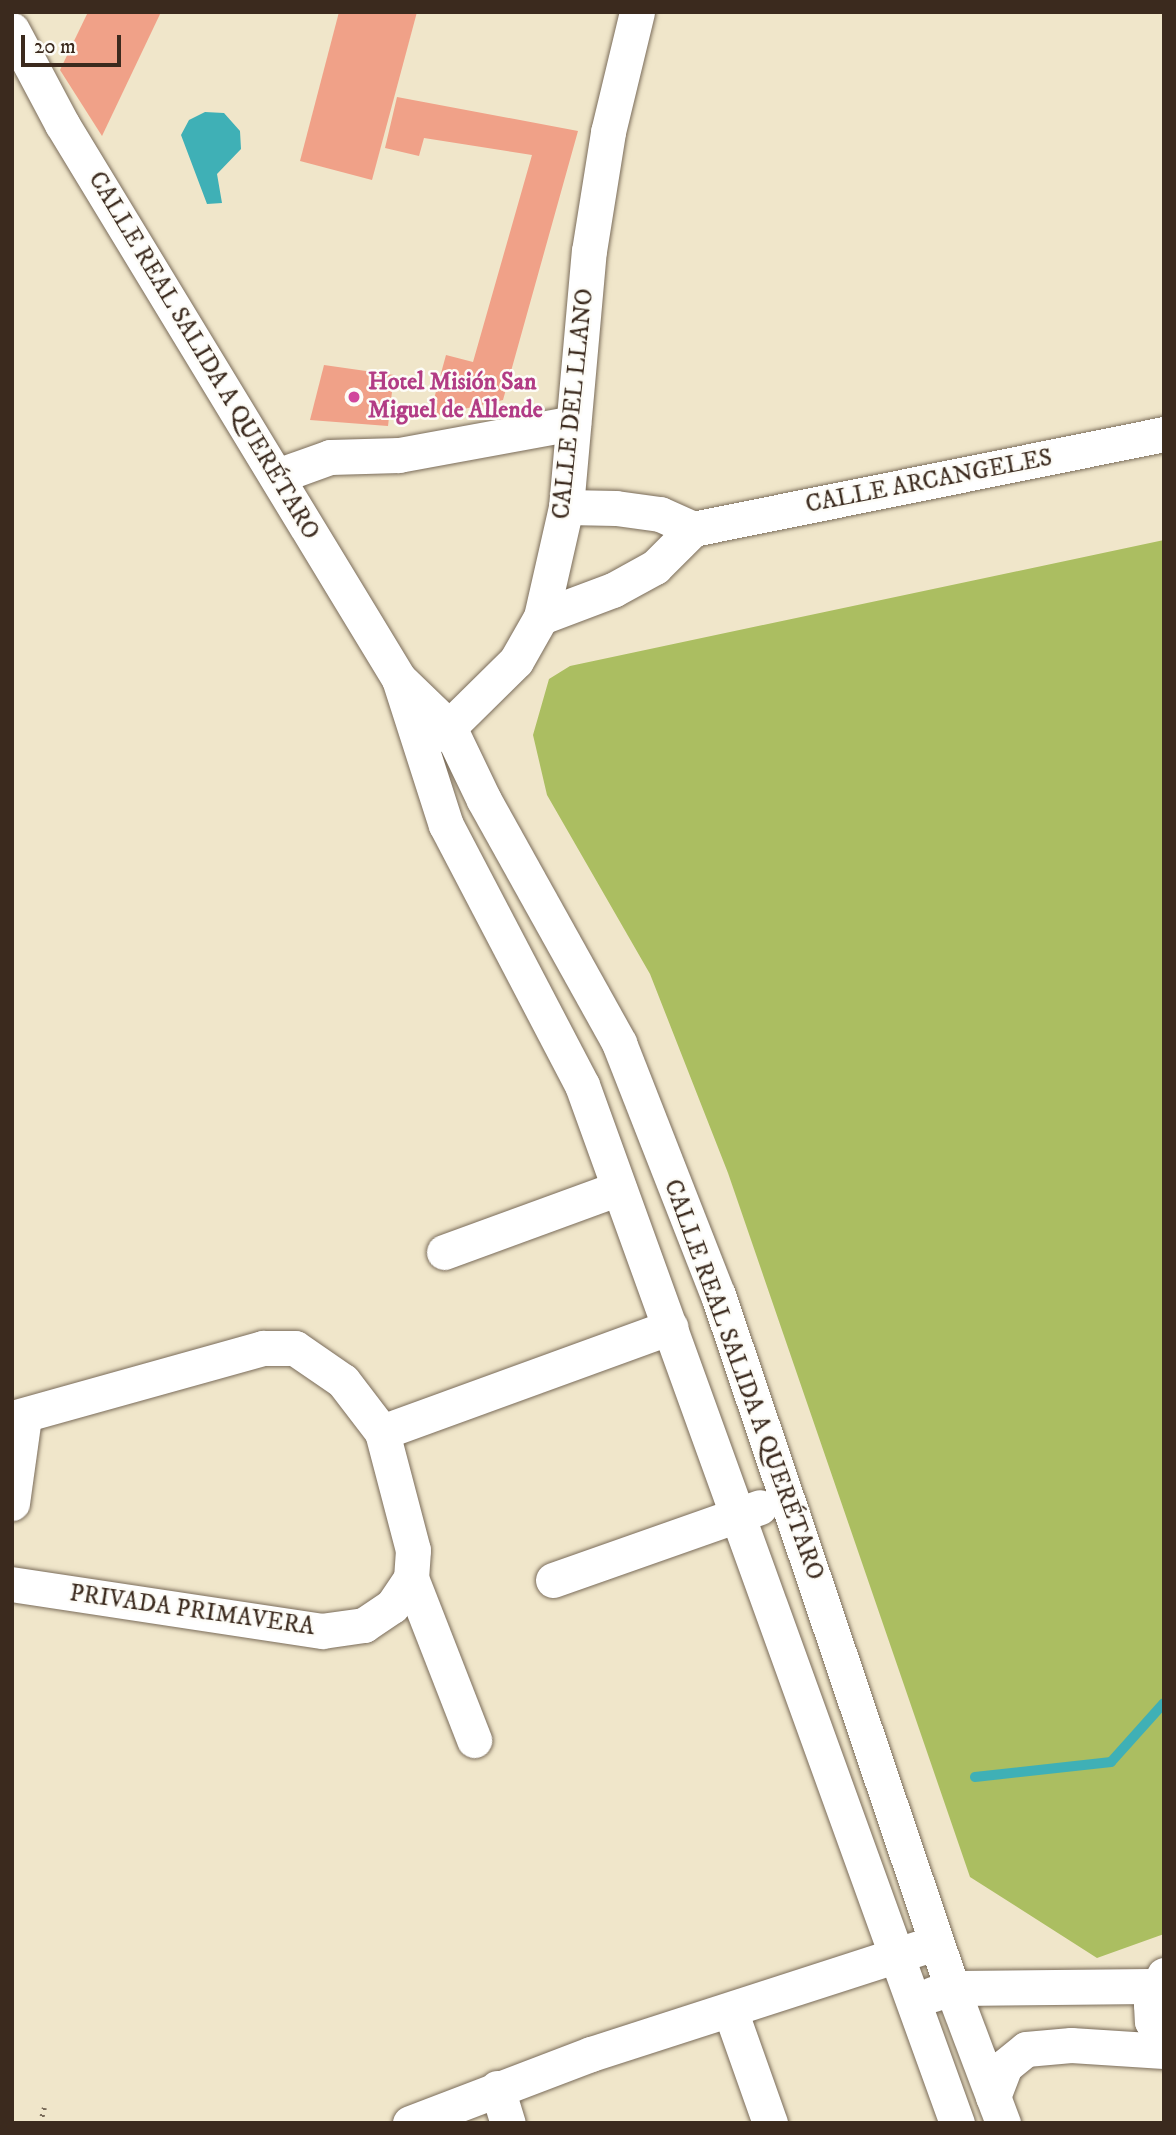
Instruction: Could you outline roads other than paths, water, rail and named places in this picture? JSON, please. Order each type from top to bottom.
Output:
[{"type":"street","name":"CALLE DEL LLANO","points":[[417,745],[449,727],[516,661],[541,617],[566,508],[589,251],[608,132],[637,12]]},
{"type":"street","name":"CALLE REAL SALIDA A QUERÉTARO","points":[[12,30],[62,124],[399,679],[449,727],[484,800],[619,1044],[718,1295],[952,1988],[998,2110]]},
{"type":"street","points":[[277,476],[330,457],[399,455],[573,423]]},
{"type":"street","name":"CALLE ARCANGELES","points":[[694,529],[1164,434]]},
{"type":"street","points":[[541,617],[613,590],[654,567],[694,529],[660,514],[616,508],[566,508]]},
{"type":"street","name":"CALLE REAL SALIDA A QUERÉTARO","points":[[399,679],[417,745],[446,825],[582,1085],[899,1956],[957,2123]]},
{"type":"street","points":[[444,1252],[619,1188]]},
{"type":"street","points":[[382,1432],[670,1327]]},
{"type":"street","points":[[12,1503],[18,1418],[263,1348],[295,1348],[343,1381],[382,1432],[413,1550],[411,1578],[474,1740]]},
{"type":"street","points":[[553,1580],[738,1513],[787,1500]]},
{"type":"street","name":"PRIVADA PRIMAVERA","points":[[12,1584],[322,1631],[364,1625],[392,1606],[411,1578]]},
{"type":"street","points":[[410,2123],[497,2088],[937,1942]]},
{"type":"street","points":[[915,2001],[952,1988],[1160,1980],[1152,2021],[1164,2044]]},
{"type":"street","points":[[730,2010],[770,2123]]},
{"type":"street","points":[[998,2110],[1005,2066],[1026,2049],[1072,2045],[1164,2051]]},
{"type":"street","points":[[497,2088],[508,2123]]},
{"type":"water","points":[[205,112],[224,113],[240,131],[241,149],[217,174],[222,203],[207,204],[181,135],[189,120]]},
{"type":"waterway","points":[[975,1777],[1111,1762],[1164,1703]]},
{"type":"place","name":"Hotel Misión San Miguel de Allende","points":[[354,397]]}]
